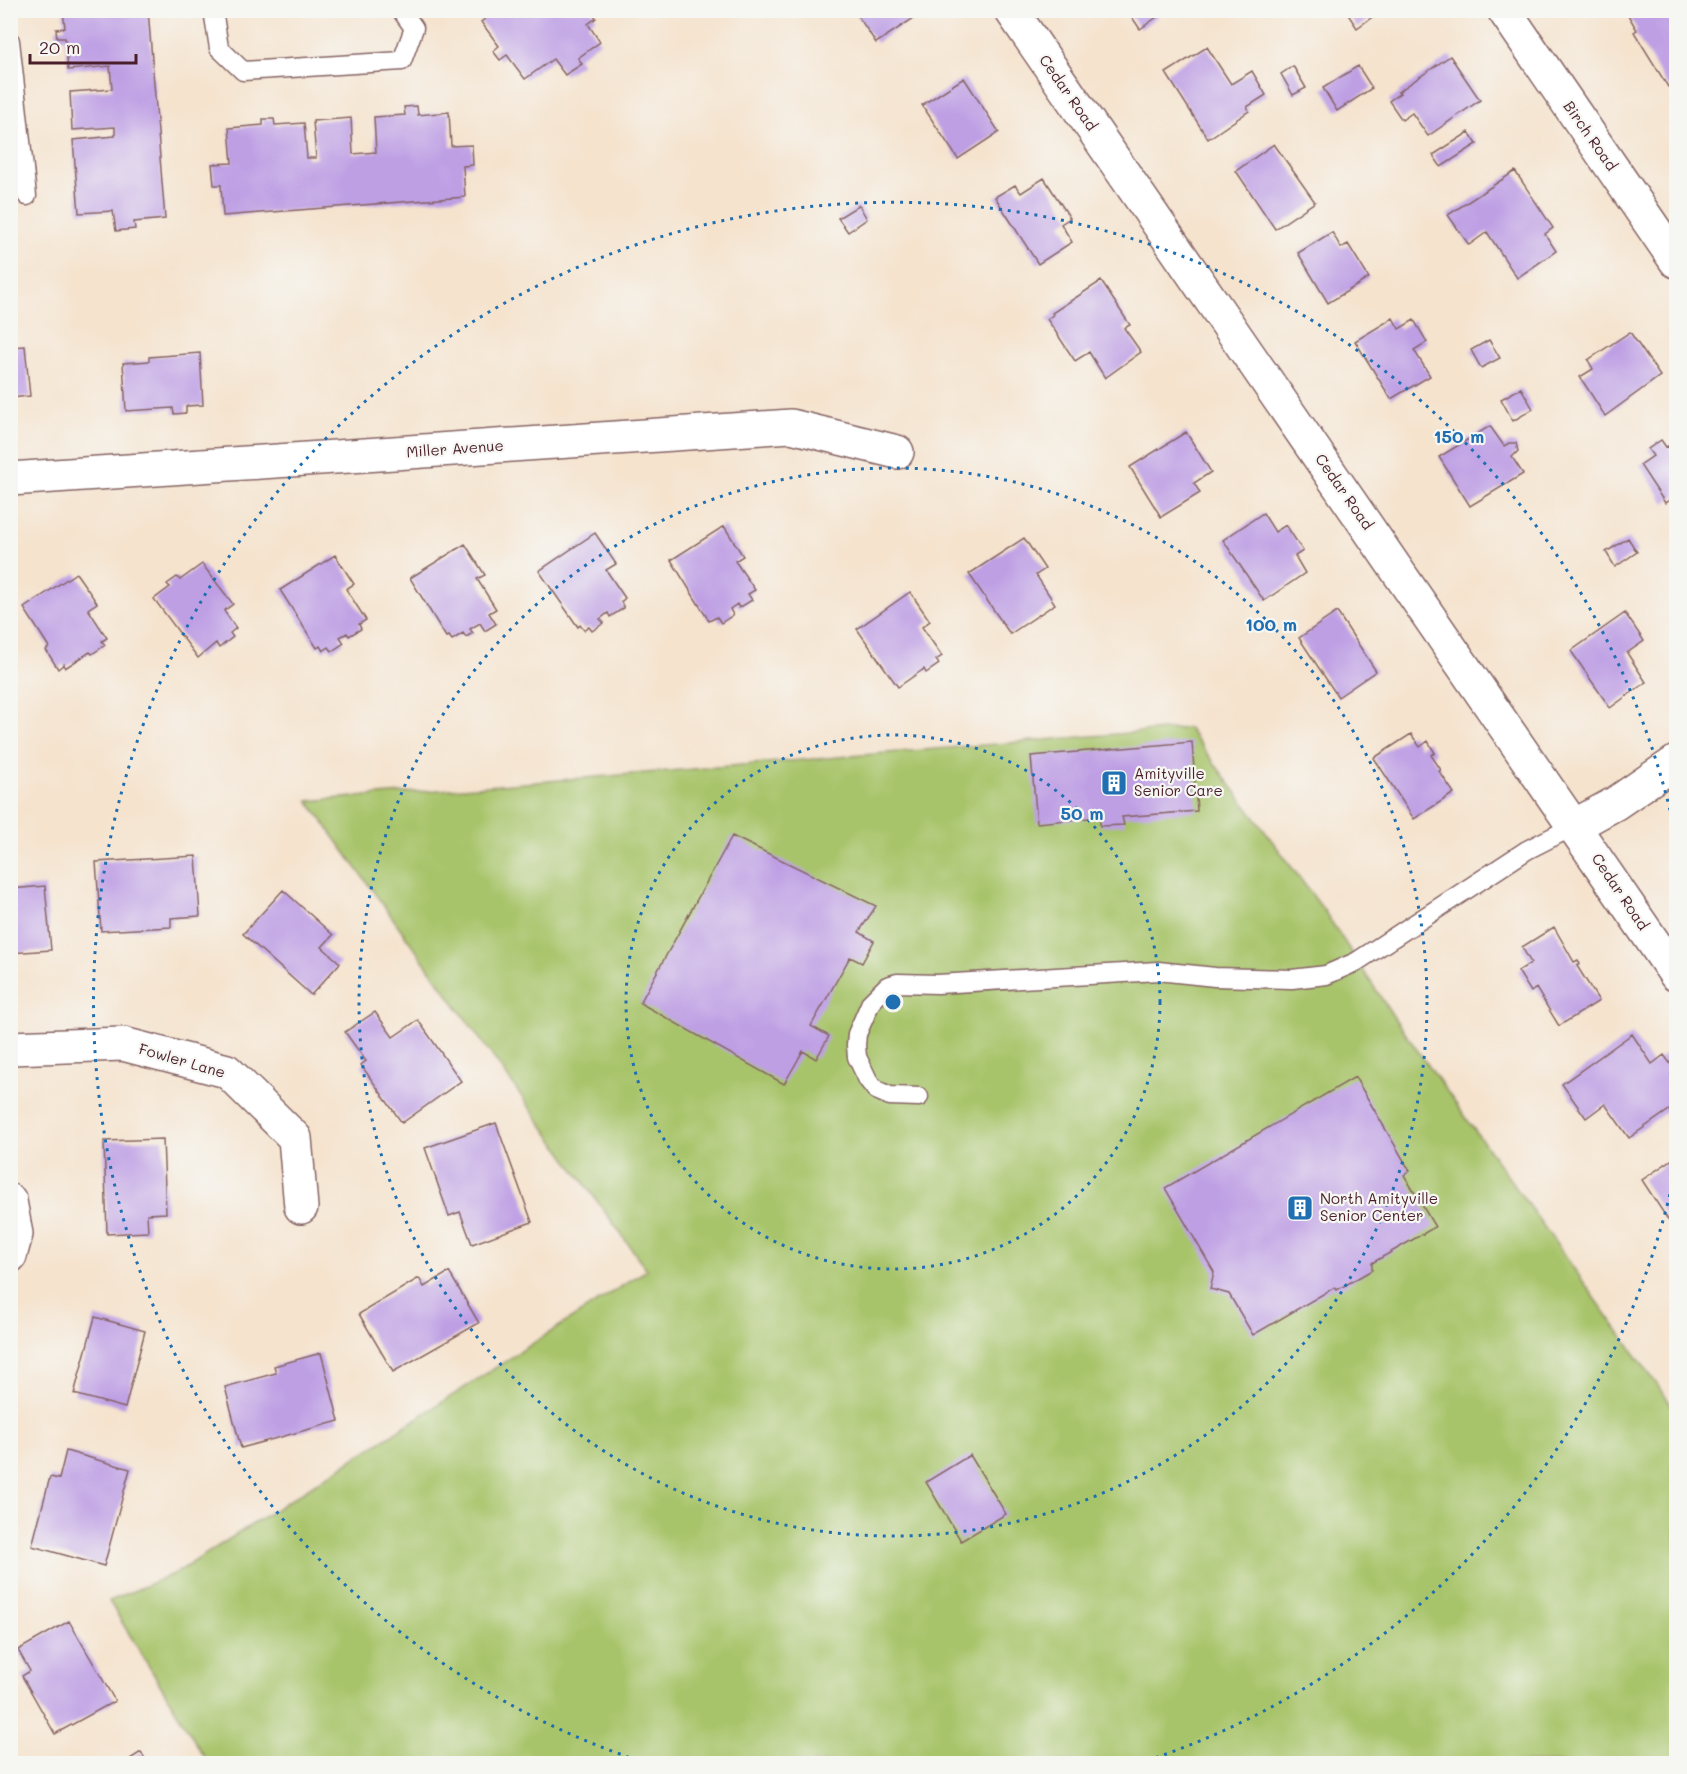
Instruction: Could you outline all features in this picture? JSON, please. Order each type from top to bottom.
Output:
[{"type":"street","name":"Cedar Road","points":[[1011,10],[1677,975]]},
{"type":"street","name":"Birch Road","points":[[1504,10],[1677,261]]},
{"type":"street","name":"Miller Avenue","points":[[10,479],[791,426],[897,452]]},
{"type":"street","points":[[1574,826],[1616,803],[1677,762]]},
{"type":"street","name":"Fowler Lane","points":[[10,1048],[123,1044],[227,1071],[295,1138],[301,1208]]},
{"type":"street","points":[[10,1201],[16,1234],[10,1256]]},
{"type":"lane","points":[[213,10],[219,48],[243,71],[402,61],[414,28],[401,10]]},
{"type":"lane","points":[[10,41],[27,196]]},
{"type":"lane","points":[[919,1097],[902,1098],[876,1090],[868,1080],[857,1057],[857,1034],[866,1012],[871,1002],[887,986],[897,983],[938,984],[1158,971],[1215,977],[1292,979],[1326,975],[1356,962],[1527,850],[1574,826]]},
{"type":"green space","points":[[1188,728],[1325,912],[1395,1019],[1676,1411],[1676,1763],[208,1763],[109,1601],[178,1572],[647,1270],[308,801]]},
{"type":"building","points":[[63,10],[148,10],[165,219],[134,222],[135,229],[116,231],[113,211],[79,213],[73,140],[115,136],[115,127],[72,130],[70,92],[112,89],[110,66],[68,70],[65,38],[57,38],[56,29],[65,28]]},
{"type":"building","points":[[497,10],[591,10],[596,18],[588,24],[600,42],[578,58],[582,64],[565,75],[553,59],[525,79],[507,55],[500,60],[493,51],[499,46],[481,22]]},
{"type":"building","points":[[854,10],[918,10],[920,14],[876,43]]},
{"type":"building","points":[[1127,10],[1167,10],[1140,29]]},
{"type":"building","points":[[1345,10],[1382,10],[1357,28]]},
{"type":"building","points":[[1635,10],[1676,10],[1676,81],[1668,87],[1634,32],[1637,30],[1628,15]]},
{"type":"building","points":[[1207,47],[1231,84],[1252,71],[1266,95],[1247,107],[1249,111],[1208,139],[1166,73]]},
{"type":"building","points":[[1450,56],[1480,100],[1428,136],[1412,113],[1402,120],[1389,101],[1400,93],[1398,92]]},
{"type":"building","points":[[1293,66],[1306,88],[1293,95],[1281,74]]},
{"type":"building","points":[[1358,66],[1372,88],[1337,111],[1323,88]]},
{"type":"building","points":[[964,78],[999,132],[958,159],[922,105]]},
{"type":"building","points":[[417,106],[418,115],[449,112],[451,146],[472,145],[473,165],[463,166],[465,197],[223,216],[221,185],[214,185],[212,164],[232,163],[229,128],[263,125],[263,119],[274,119],[275,125],[304,123],[307,158],[316,158],[313,121],[351,118],[353,154],[376,152],[374,117],[405,115],[404,107]]},
{"type":"building","points":[[1469,132],[1477,144],[1441,167],[1433,155]]},
{"type":"building","points":[[1274,144],[1315,202],[1275,229],[1236,171]]},
{"type":"building","points":[[1515,171],[1553,228],[1545,234],[1556,251],[1517,278],[1487,232],[1469,245],[1448,215]]},
{"type":"building","points":[[1044,178],[1070,218],[1061,224],[1072,242],[1038,264],[995,197],[1015,185],[1021,193]]},
{"type":"building","points":[[859,205],[867,219],[848,232],[838,218]]},
{"type":"building","points":[[1332,232],[1341,248],[1348,244],[1369,278],[1328,303],[1298,253]]},
{"type":"building","points":[[1101,281],[1130,325],[1124,328],[1141,352],[1105,378],[1089,352],[1075,361],[1047,319],[1053,315],[1052,313]]},
{"type":"building","points":[[1393,318],[1399,329],[1414,320],[1427,342],[1414,350],[1430,376],[1391,399],[1355,341]]},
{"type":"building","points":[[1630,332],[1660,376],[1605,416],[1580,377],[1593,369],[1588,360]]},
{"type":"building","points":[[1489,340],[1500,358],[1481,368],[1471,350]]},
{"type":"building","points":[[25,346],[30,396],[10,398],[10,347]]},
{"type":"building","points":[[200,353],[203,405],[186,406],[186,413],[174,414],[173,408],[126,411],[123,363],[149,361],[149,357]]},
{"type":"building","points":[[1521,388],[1533,409],[1513,421],[1501,399]]},
{"type":"building","points":[[1490,426],[1504,446],[1516,443],[1518,451],[1512,457],[1523,474],[1470,506],[1439,457]]},
{"type":"building","points":[[1186,432],[1211,472],[1194,483],[1200,493],[1161,517],[1130,467]]},
{"type":"building","points":[[1661,440],[1676,459],[1676,496],[1665,503],[1640,465],[1653,456],[1648,449]]},
{"type":"building","points":[[1263,513],[1275,532],[1286,525],[1303,551],[1295,556],[1305,573],[1264,601],[1223,540]]},
{"type":"building","points":[[724,526],[743,556],[735,561],[755,590],[748,594],[752,600],[739,608],[737,604],[730,609],[733,615],[721,623],[717,617],[709,621],[671,560]]},
{"type":"building","points":[[595,533],[616,564],[606,570],[625,598],[621,602],[624,608],[610,617],[608,613],[600,619],[604,623],[592,631],[589,627],[584,630],[580,625],[578,627],[539,571]]},
{"type":"building","points":[[1024,538],[1045,569],[1036,575],[1055,604],[1010,634],[969,574]]},
{"type":"building","points":[[1628,538],[1637,552],[1615,567],[1606,552]]},
{"type":"building","points":[[465,544],[485,575],[477,579],[496,609],[489,613],[496,624],[485,631],[480,623],[470,629],[473,633],[466,637],[463,633],[452,640],[449,636],[446,637],[410,578]]},
{"type":"building","points":[[335,555],[354,584],[346,589],[366,620],[359,624],[361,629],[349,636],[347,633],[340,637],[344,643],[332,651],[329,647],[323,651],[320,646],[317,648],[280,590]]},
{"type":"building","points":[[202,564],[233,604],[224,611],[236,628],[230,633],[233,637],[219,648],[216,643],[198,658],[154,599],[170,587],[167,584],[177,577],[180,580]]},
{"type":"building","points":[[76,573],[97,603],[88,609],[107,638],[102,641],[105,645],[92,654],[90,652],[65,668],[64,664],[58,669],[46,650],[49,647],[24,608]]},
{"type":"building","points":[[910,592],[930,621],[922,627],[942,656],[936,660],[939,664],[926,673],[924,669],[898,687],[857,629]]},
{"type":"building","points":[[1337,612],[1376,671],[1338,697],[1299,638]]},
{"type":"building","points":[[1625,613],[1644,641],[1627,653],[1646,682],[1610,708],[1571,651]]},
{"type":"building","points":[[1411,734],[1420,747],[1428,741],[1435,753],[1431,755],[1441,770],[1439,771],[1454,793],[1414,819],[1374,758]]},
{"type":"building","name":"Amityville Senior Care","points":[[1192,742],[1197,811],[1122,817],[1124,825],[1100,826],[1100,817],[1037,823],[1031,756]]},
{"type":"building","points":[[732,836],[876,906],[859,932],[874,941],[862,963],[850,957],[811,1026],[829,1036],[816,1059],[803,1051],[784,1084],[640,1003]]},
{"type":"building","points":[[196,856],[200,916],[171,918],[171,927],[101,931],[96,862]]},
{"type":"building","points":[[45,886],[51,950],[10,953],[10,889]]},
{"type":"building","points":[[283,890],[333,935],[322,947],[340,963],[311,995],[243,934]]},
{"type":"building","points":[[1554,927],[1574,962],[1578,960],[1580,964],[1577,966],[1599,1001],[1559,1026],[1536,988],[1531,992],[1518,971],[1531,963],[1522,947]]},
{"type":"building","points":[[375,1012],[393,1037],[418,1020],[461,1081],[402,1123],[361,1065],[366,1061],[345,1032]]},
{"type":"building","points":[[1632,1034],[1652,1064],[1664,1055],[1675,1070],[1671,1074],[1676,1082],[1676,1105],[1629,1138],[1605,1104],[1586,1118],[1562,1084]]},
{"type":"building","name":"North Amityville Senior Center","points":[[1355,1077],[1410,1171],[1404,1175],[1435,1227],[1372,1263],[1372,1270],[1337,1290],[1335,1287],[1253,1335],[1229,1294],[1210,1289],[1214,1272],[1165,1188]]},
{"type":"building","points":[[496,1123],[532,1222],[472,1244],[460,1212],[449,1216],[425,1148]]},
{"type":"building","points":[[163,1139],[166,1213],[147,1214],[148,1232],[107,1234],[104,1141]]},
{"type":"building","points":[[1676,1157],[1676,1232],[1642,1180]]},
{"type":"building","points":[[449,1272],[479,1323],[393,1372],[359,1314],[419,1278],[424,1287]]},
{"type":"building","points":[[95,1317],[145,1331],[125,1408],[74,1394]]},
{"type":"building","points":[[321,1353],[339,1421],[241,1448],[225,1387],[276,1373],[274,1366]]},
{"type":"building","points":[[66,1451],[130,1469],[104,1566],[32,1546],[50,1477],[59,1479]]},
{"type":"building","points":[[970,1455],[1006,1514],[961,1541],[926,1482]]},
{"type":"building","points":[[69,1621],[115,1701],[55,1734],[22,1676],[30,1671],[18,1650]]},
{"type":"building","points":[[141,1752],[148,1764],[122,1764]]},
{"type":"place","name":"Amityville Senior Care","points":[[1114,783]]},
{"type":"place","name":"North Amityville Senior Center","points":[[1300,1208]]}]
